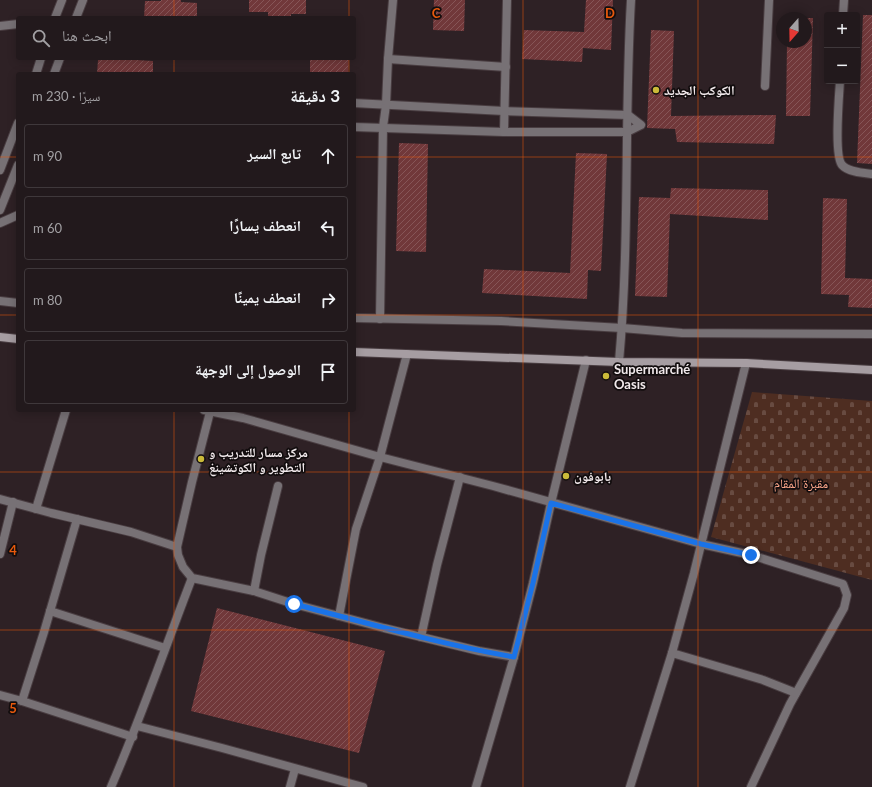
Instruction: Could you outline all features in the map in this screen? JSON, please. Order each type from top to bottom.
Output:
[{"type":"street","points":[[55,16],[62,0]]},
{"type":"street","points":[[77,16],[83,0]]},
{"type":"street","points":[[380,319],[383,127],[386,105],[393,0]]},
{"type":"street","points":[[504,132],[507,0]]},
{"type":"street","points":[[619,362],[626,237],[629,37],[631,0]]},
{"type":"street","points":[[765,86],[769,0]]},
{"type":"street","points":[[843,12],[844,0]]},
{"type":"street","points":[[0,26],[16,24]]},
{"type":"street","points":[[388,59],[506,67]]},
{"type":"street","points":[[37,72],[40,60]]},
{"type":"street","points":[[55,72],[59,60]]},
{"type":"street","points":[[840,84],[838,143],[840,160],[843,166],[851,170],[872,174]]},
{"type":"street","points":[[356,103],[504,111],[628,115],[641,125],[627,132],[504,132],[356,127]]},
{"type":"street","points":[[0,170],[16,128]]},
{"type":"street","points":[[0,210],[16,170]]},
{"type":"street","points":[[0,223],[16,216]]},
{"type":"street","points":[[0,301],[16,303]]},
{"type":"street","points":[[356,318],[501,322],[622,328],[682,333],[872,334]]},
{"type":"street","points":[[0,337],[16,339]]},
{"type":"street","points":[[356,352],[619,362],[746,363],[872,370]]},
{"type":"street","points":[[339,616],[356,529],[380,458],[407,354]]},
{"type":"street","points":[[476,787],[514,657],[586,360]]},
{"type":"street","points":[[630,787],[672,653],[694,573],[746,363]]},
{"type":"street","points":[[36,509],[65,412]]},
{"type":"street","points":[[207,412],[177,547],[178,555],[183,567],[192,578],[254,590],[294,604],[339,616],[479,651],[514,657]]},
{"type":"street","points":[[212,412],[243,418],[380,458],[460,477],[701,544],[751,555],[843,584],[847,595],[844,608],[796,693],[751,787]]},
{"type":"street","points":[[421,637],[437,565],[460,477]]},
{"type":"street","points":[[254,590],[278,486]]},
{"type":"street","points":[[0,499],[132,532],[177,547]]},
{"type":"street","points":[[0,554],[13,502]]},
{"type":"street","points":[[22,701],[77,519]]},
{"type":"street","points":[[111,787],[133,737],[192,578]]},
{"type":"street","points":[[50,611],[165,648]]},
{"type":"street","points":[[672,653],[763,680],[796,693]]},
{"type":"street","points":[[0,695],[133,737]]},
{"type":"street","points":[[137,726],[363,787]]},
{"type":"street","points":[[290,787],[296,769]]},
{"type":"green space","name":"مقبرة المقام","points":[[752,392],[872,401],[872,580],[711,537]]},
{"type":"building","points":[[181,0],[181,2],[197,3],[197,16],[144,16],[145,1]]},
{"type":"building","points":[[249,0],[306,0],[306,14],[291,14],[291,16],[268,16],[268,12],[249,12]]},
{"type":"building","points":[[434,0],[465,0],[464,31],[433,30]]},
{"type":"building","points":[[586,0],[613,0],[611,50],[583,48],[582,62],[522,59],[524,30],[584,32]]},
{"type":"building","points":[[863,15],[872,15],[872,164],[857,163]]},
{"type":"building","points":[[813,18],[810,116],[786,116],[787,48],[812,48]]},
{"type":"building","points":[[651,30],[674,31],[671,116],[776,115],[774,144],[677,142],[675,129],[647,128]]},
{"type":"building","points":[[98,60],[153,61],[153,72],[97,72]]},
{"type":"building","points":[[310,60],[349,60],[348,72],[310,72]]},
{"type":"building","points":[[399,143],[428,144],[426,252],[396,251]]},
{"type":"building","points":[[576,153],[607,154],[601,271],[588,270],[587,299],[482,293],[484,269],[570,273]]},
{"type":"building","points":[[671,188],[768,190],[768,220],[670,214],[667,297],[635,296],[639,197],[670,198]]},
{"type":"building","points":[[823,198],[847,199],[845,278],[872,279],[872,308],[848,307],[849,295],[821,294]]},
{"type":"building","points":[[217,608],[385,651],[359,753],[191,711]]},
{"type":"place","name":"الكوكب الجديد","points":[[656,90]]},
{"type":"place","name":"Supermarché Oasis","points":[[606,376]]},
{"type":"place","name":"مركز مسار للتدريب و التطوير و الكوتشينغ","points":[[201,459]]},
{"type":"place","name":"بابوفون","points":[[566,476]]},
{"type":"route","points":[[294,604],[479,651],[514,657],[551,503],[701,544],[751,555]]}]
